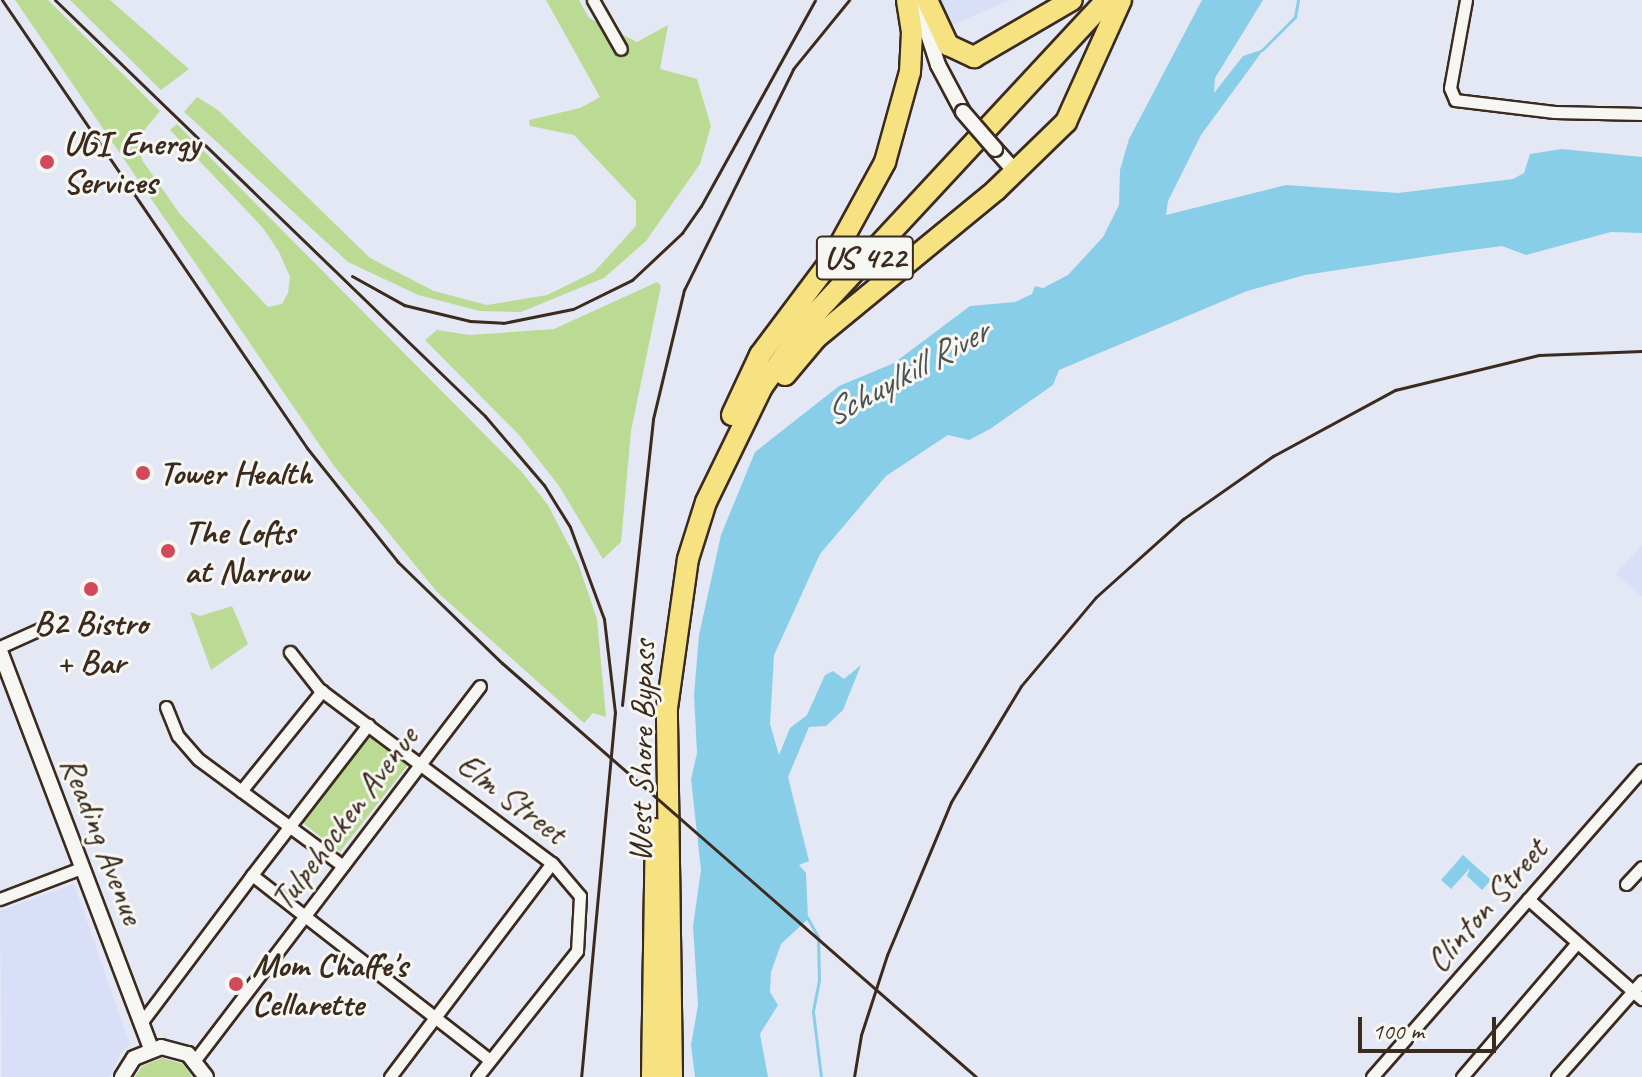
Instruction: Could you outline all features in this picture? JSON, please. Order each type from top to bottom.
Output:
[{"type":"highway","points":[[732,415],[760,355],[832,259],[890,150],[910,72],[912,32],[907,0]]},
{"type":"highway","points":[[927,0],[948,45],[974,57],[1072,0]]},
{"type":"highway","name":"West Shore Bypass","points":[[652,1077],[661,639],[678,555],[705,473],[732,415],[788,328],[1091,0]]},
{"type":"highway","name":"West Shore Bypass","points":[[672,1077],[667,708],[688,559],[736,433],[790,345],[1107,0]]},
{"type":"highway","points":[[688,559],[750,427],[801,354],[1014,170],[1073,113],[1121,0]]},
{"type":"street","points":[[593,0],[621,49]]},
{"type":"street","points":[[917,0],[941,74],[963,112],[1014,170]]},
{"type":"street","points":[[1466,0],[1451,95],[1463,104],[1641,113]]},
{"type":"street","points":[[0,649],[56,622]]},
{"type":"street","name":"Reading Avenue","points":[[0,649],[151,1049]]},
{"type":"street","name":"Elm Street","points":[[290,652],[322,691],[552,863],[580,896],[577,951],[490,1060]]},
{"type":"street","name":"Tulpehocken Avenue","points":[[195,1060],[480,686]]},
{"type":"street","points":[[241,791],[322,691]]},
{"type":"street","points":[[166,707],[184,744],[241,791],[343,866]]},
{"type":"street","points":[[141,1023],[368,725]]},
{"type":"street","name":"Clinton Street","points":[[1372,1077],[1642,770]]},
{"type":"street","points":[[390,1077],[552,863]]},
{"type":"street","points":[[1626,884],[1642,867]]},
{"type":"street","points":[[0,899],[81,868]]},
{"type":"street","points":[[252,875],[490,1060],[477,1077]]},
{"type":"street","points":[[1528,899],[1637,995]]},
{"type":"street","points":[[1462,1077],[1577,943]]},
{"type":"street","points":[[1557,1077],[1637,995],[1642,981]]},
{"type":"street","points":[[122,1077],[134,1058],[151,1049],[179,1049],[195,1060],[206,1077]]},
{"type":"shaded area","points":[[936,0],[1010,0],[948,27]]},
{"type":"shaded area","points":[[1642,545],[1642,597],[1616,574]]},
{"type":"shaded area","points":[[74,884],[130,1045],[120,1054],[110,1077],[2,1077],[0,911]]},
{"type":"green space","points":[[15,0],[48,0],[160,111],[138,138],[142,160],[180,214],[268,307],[282,304],[288,293],[290,277],[279,252],[263,228],[170,130],[177,124],[521,471],[548,505],[578,563],[597,619],[606,717],[593,713],[584,723],[437,592],[334,466]]},
{"type":"green space","points":[[70,0],[110,0],[189,69],[161,90]]},
{"type":"green space","points":[[546,0],[579,0],[589,18],[637,42],[668,25],[660,69],[697,79],[711,126],[700,164],[646,241],[604,278],[521,312],[480,311],[418,295],[348,262],[184,112],[197,97],[218,110],[370,258],[434,291],[487,305],[547,295],[594,272],[636,226],[636,201],[574,135],[530,126],[529,120],[580,108],[600,97]]},
{"type":"green space","points":[[657,282],[661,286],[631,431],[621,542],[603,559],[559,486],[520,436],[425,340],[437,330],[470,335],[554,329]]},
{"type":"green space","points":[[232,606],[248,644],[211,670],[190,612],[200,616]]},
{"type":"green space","points":[[368,733],[408,764],[340,852],[300,820]]},
{"type":"green space","points":[[162,1058],[183,1064],[192,1077],[135,1077],[142,1066]]},
{"type":"water","name":"Schuylkill River","points":[[1202,0],[1263,0],[1215,78],[1214,93],[1243,56],[1264,49],[1201,135],[1168,201],[1166,215],[1286,185],[1398,193],[1513,179],[1524,173],[1530,154],[1562,149],[1642,157],[1642,233],[1611,232],[1526,255],[1502,246],[1449,253],[1305,275],[1247,291],[1059,370],[1053,385],[990,429],[969,440],[948,435],[886,476],[820,554],[774,655],[770,724],[779,755],[790,728],[807,715],[825,675],[833,671],[844,679],[861,665],[843,710],[826,726],[809,727],[788,777],[809,861],[799,865],[806,873],[808,919],[781,944],[771,972],[770,992],[778,1005],[760,1034],[768,1077],[695,1077],[691,1045],[698,1005],[693,926],[701,870],[691,779],[697,753],[694,695],[699,635],[721,535],[755,452],[839,386],[894,363],[970,306],[1015,302],[1032,294],[1035,286],[1043,288],[1068,275],[1103,237],[1119,205],[1120,170],[1129,139]]},
{"type":"water","points":[[1463,855],[1491,880],[1482,890],[1467,876],[1470,868],[1451,889],[1441,880]]},
{"type":"waterway","points":[[1262,50],[1295,17],[1298,0]]},
{"type":"waterway","points":[[807,917],[818,937],[819,980],[813,1012],[821,1077]]},
{"type":"railway","points":[[2,0],[307,448],[398,562],[502,663],[976,1077]]},
{"type":"railway","points":[[55,0],[485,416],[544,485],[570,527],[604,619],[615,712],[581,1077]]},
{"type":"railway","points":[[352,276],[404,305],[470,321],[503,323],[573,309],[632,280],[682,233],[701,206],[815,0]]},
{"type":"railway","points":[[622,705],[653,419],[684,290],[793,69],[849,0]]},
{"type":"railway","points":[[854,1077],[861,1035],[887,955],[951,802],[1021,686],[1096,597],[1183,519],[1273,456],[1395,390],[1539,355],[1642,351]]},
{"type":"place","name":"UGI Energy Services","points":[[47,162]]},
{"type":"place","name":"Tower Health","points":[[143,473]]},
{"type":"place","name":"The Lofts at Narrow","points":[[168,551]]},
{"type":"place","name":"B2 Bistro + Bar","points":[[91,589]]},
{"type":"place","name":"Mom Chaffe's Cellarette","points":[[236,984]]}]
